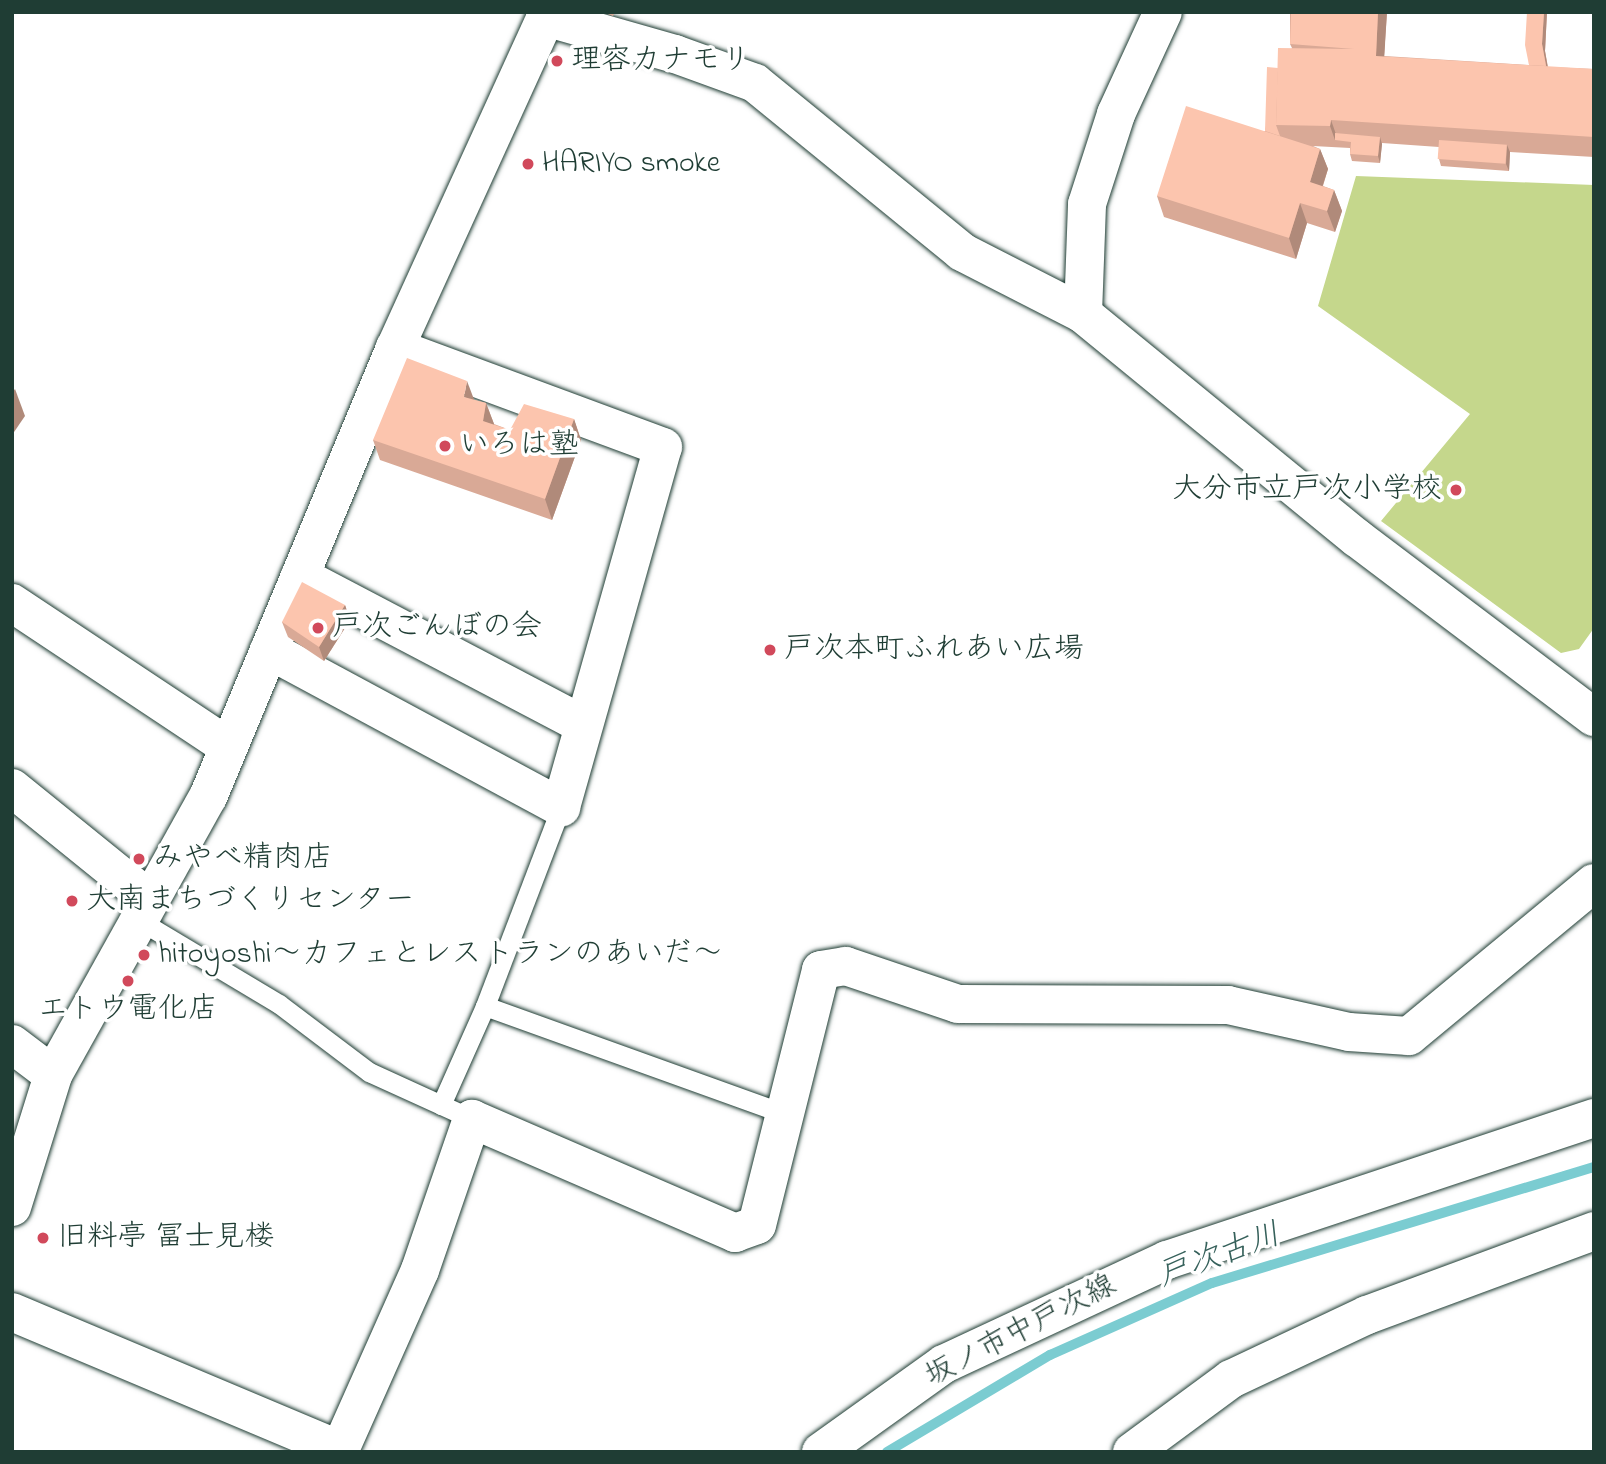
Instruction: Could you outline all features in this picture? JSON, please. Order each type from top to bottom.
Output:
[{"type":"street","points":[[1083,314],[1087,204],[1116,114],[1163,12]]},
{"type":"street","points":[[12,1207],[53,1075],[143,909],[208,797],[395,348],[547,15],[675,54],[755,83],[962,252],[1083,314],[1357,538],[1594,717]]},
{"type":"street","points":[[270,650],[561,807],[582,724],[663,447],[395,348]]},
{"type":"street","points":[[300,576],[582,724]]},
{"type":"street","points":[[12,603],[229,747]]},
{"type":"street","points":[[12,788],[143,909]]},
{"type":"street","points":[[12,1312],[339,1451],[420,1270],[456,1112],[735,1233],[757,1225],[821,970],[846,966],[958,1004],[1228,1005],[1349,1032],[1409,1036],[1594,883]]},
{"type":"street","points":[[12,1044],[53,1075]]},
{"type":"street","name":"坂ノ市中戸次線","points":[[821,1452],[944,1364],[1167,1260],[1594,1118]]},
{"type":"street","points":[[1132,1452],[1243,1373],[1367,1315],[1594,1231]]},
{"type":"lane","points":[[143,909],[279,1004],[369,1072],[456,1112],[485,1006],[561,807]]},
{"type":"lane","points":[[485,1006],[785,1114]]},
{"type":"green space","points":[[1356,176],[1594,185],[1594,628],[1579,649],[1561,653],[1381,521],[1470,414],[1318,306]]},
{"type":"building","points":[[1291,12],[1378,12],[1376,56],[1594,69],[1594,137],[1331,120],[1330,126],[1276,125],[1278,48],[1354,49],[1290,44]]},
{"type":"building","points":[[1527,12],[1544,12],[1542,44],[1546,66],[1529,65],[1525,45]]},
{"type":"building","points":[[1267,67],[1278,68],[1276,125],[1280,136],[1265,131]]},
{"type":"building","points":[[1186,106],[1320,149],[1310,182],[1334,190],[1327,211],[1300,203],[1289,238],[1157,196]]},
{"type":"building","points":[[1335,133],[1380,137],[1378,156],[1350,154],[1351,142],[1335,140]]},
{"type":"building","points":[[1439,140],[1507,145],[1506,164],[1438,159]]},
{"type":"building","name":"いろは塾","points":[[407,358],[467,381],[464,397],[486,403],[483,421],[510,430],[524,404],[574,419],[545,499],[373,440]]},
{"type":"building","points":[[302,582],[345,605],[319,647],[282,622]]},
{"type":"waterway","name":"戸次古川","points":[[887,1452],[1050,1355],[1212,1283],[1594,1167]]},
{"type":"place","name":"理容カナモリ","points":[[557,61]]},
{"type":"place","name":"HARIYO smoke","points":[[528,164]]},
{"type":"place","name":"いろは塾","points":[[445,446]]},
{"type":"place","name":"大分市立戸次小学校","points":[[1456,490]]},
{"type":"place","name":"戸次ごんぼの会","points":[[318,628]]},
{"type":"place","name":"戸次本町ふれあい広場","points":[[770,650]]},
{"type":"place","name":"みやべ精肉店","points":[[139,859]]},
{"type":"place","name":"大南まちづくりセンター","points":[[72,901]]},
{"type":"place","name":"hitoyoshi～カフェとレストランのあいだ～","points":[[144,955]]},
{"type":"place","name":"エトウ電化店","points":[[128,981]]},
{"type":"place","name":"旧料亭 冨士見楼","points":[[43,1238]]}]
